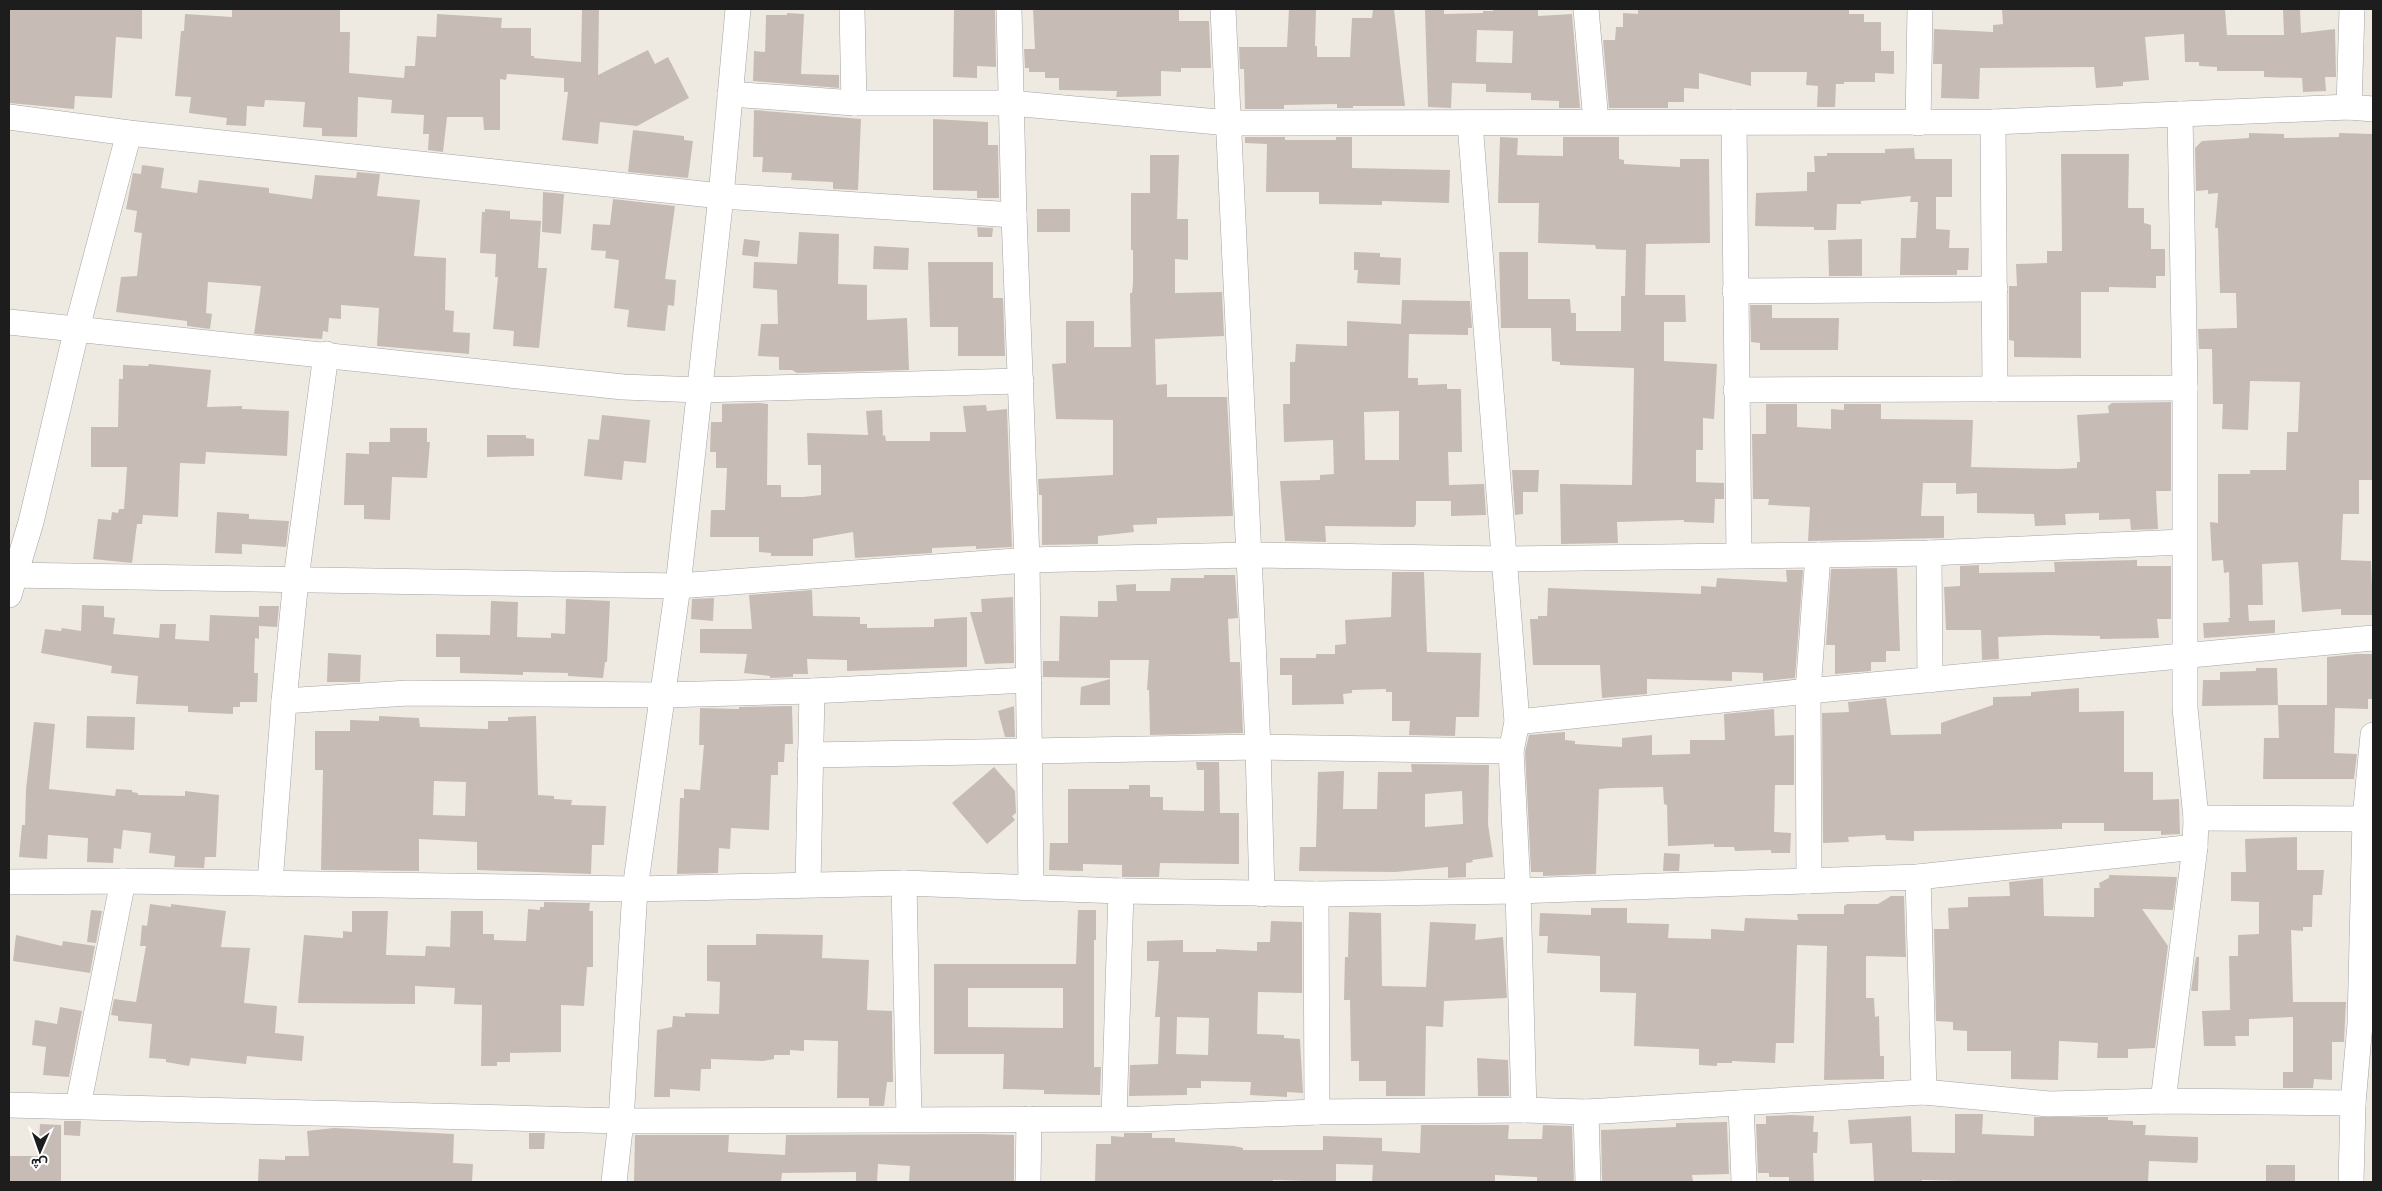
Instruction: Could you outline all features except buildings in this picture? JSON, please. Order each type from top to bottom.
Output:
[{"type":"street","points":[[614,1182],[621,1121],[634,889],[678,586],[721,196],[738,9]]},
{"type":"street","points":[[852,9],[854,103]]},
{"type":"street","points":[[1009,9],[1010,103],[1027,560],[1031,886]]},
{"type":"street","points":[[1223,9],[1258,747],[1262,894]]},
{"type":"street","points":[[1586,9],[1596,122]]},
{"type":"street","points":[[1918,123],[1920,9]]},
{"type":"street","points":[[2349,107],[2352,9]]},
{"type":"street","points":[[730,94],[854,103],[1010,103],[1229,123],[1918,123],[1994,122],[2349,107],[2373,108]]},
{"type":"street","points":[[2163,1101],[2195,847],[2196,818],[2184,708],[2186,656],[2184,542],[2185,388],[2180,114]]},
{"type":"street","points":[[9,117],[129,133],[721,196],[1014,215]]},
{"type":"street","points":[[1734,122],[1739,556]]},
{"type":"street","points":[[1994,122],[1995,389]]},
{"type":"street","points":[[1470,123],[1517,722],[1511,751],[1518,891],[1524,1110]]},
{"type":"street","points":[[129,133],[77,328],[31,522],[11,582],[296,579],[678,586],[1027,560],[1249,555],[1505,560],[1818,556],[2184,542]]},
{"type":"street","points":[[1735,291],[1995,290]]},
{"type":"street","points":[[9,322],[326,354],[622,387],[699,390],[1021,381]]},
{"type":"street","points":[[270,883],[284,701],[296,579],[326,354]]},
{"type":"street","points":[[1736,390],[2185,388]]},
{"type":"street","points":[[1929,553],[1930,680]]},
{"type":"street","points":[[1809,881],[1808,691],[1818,556]]},
{"type":"street","points":[[1517,722],[1808,691],[2373,638]]},
{"type":"street","points":[[284,701],[408,693],[662,695],[812,691],[1029,680]]},
{"type":"street","points":[[808,884],[812,691]]},
{"type":"street","points":[[2351,1182],[2353,1104],[2367,1024],[2369,819],[2373,735]]},
{"type":"street","points":[[810,755],[1258,747],[1511,751]]},
{"type":"street","points":[[2196,818],[2369,819]]},
{"type":"street","points":[[9,882],[123,881],[634,889],[904,883],[1262,894],[1518,891],[1918,876],[2195,847]]},
{"type":"street","points":[[1918,876],[1924,1092]]},
{"type":"street","points":[[78,1106],[123,881]]},
{"type":"street","points":[[904,883],[909,1119]]},
{"type":"street","points":[[1114,1118],[1121,891]]},
{"type":"street","points":[[1316,894],[1317,1112]]},
{"type":"street","points":[[9,1105],[621,1121],[1141,1119],[1317,1112],[1524,1110],[1586,1112],[1924,1092],[2049,1104],[2163,1101],[2353,1104]]},
{"type":"street","points":[[1741,1103],[1744,1182]]},
{"type":"street","points":[[1586,1112],[1588,1182]]},
{"type":"street","points":[[1028,1182],[1029,1119]]}]
